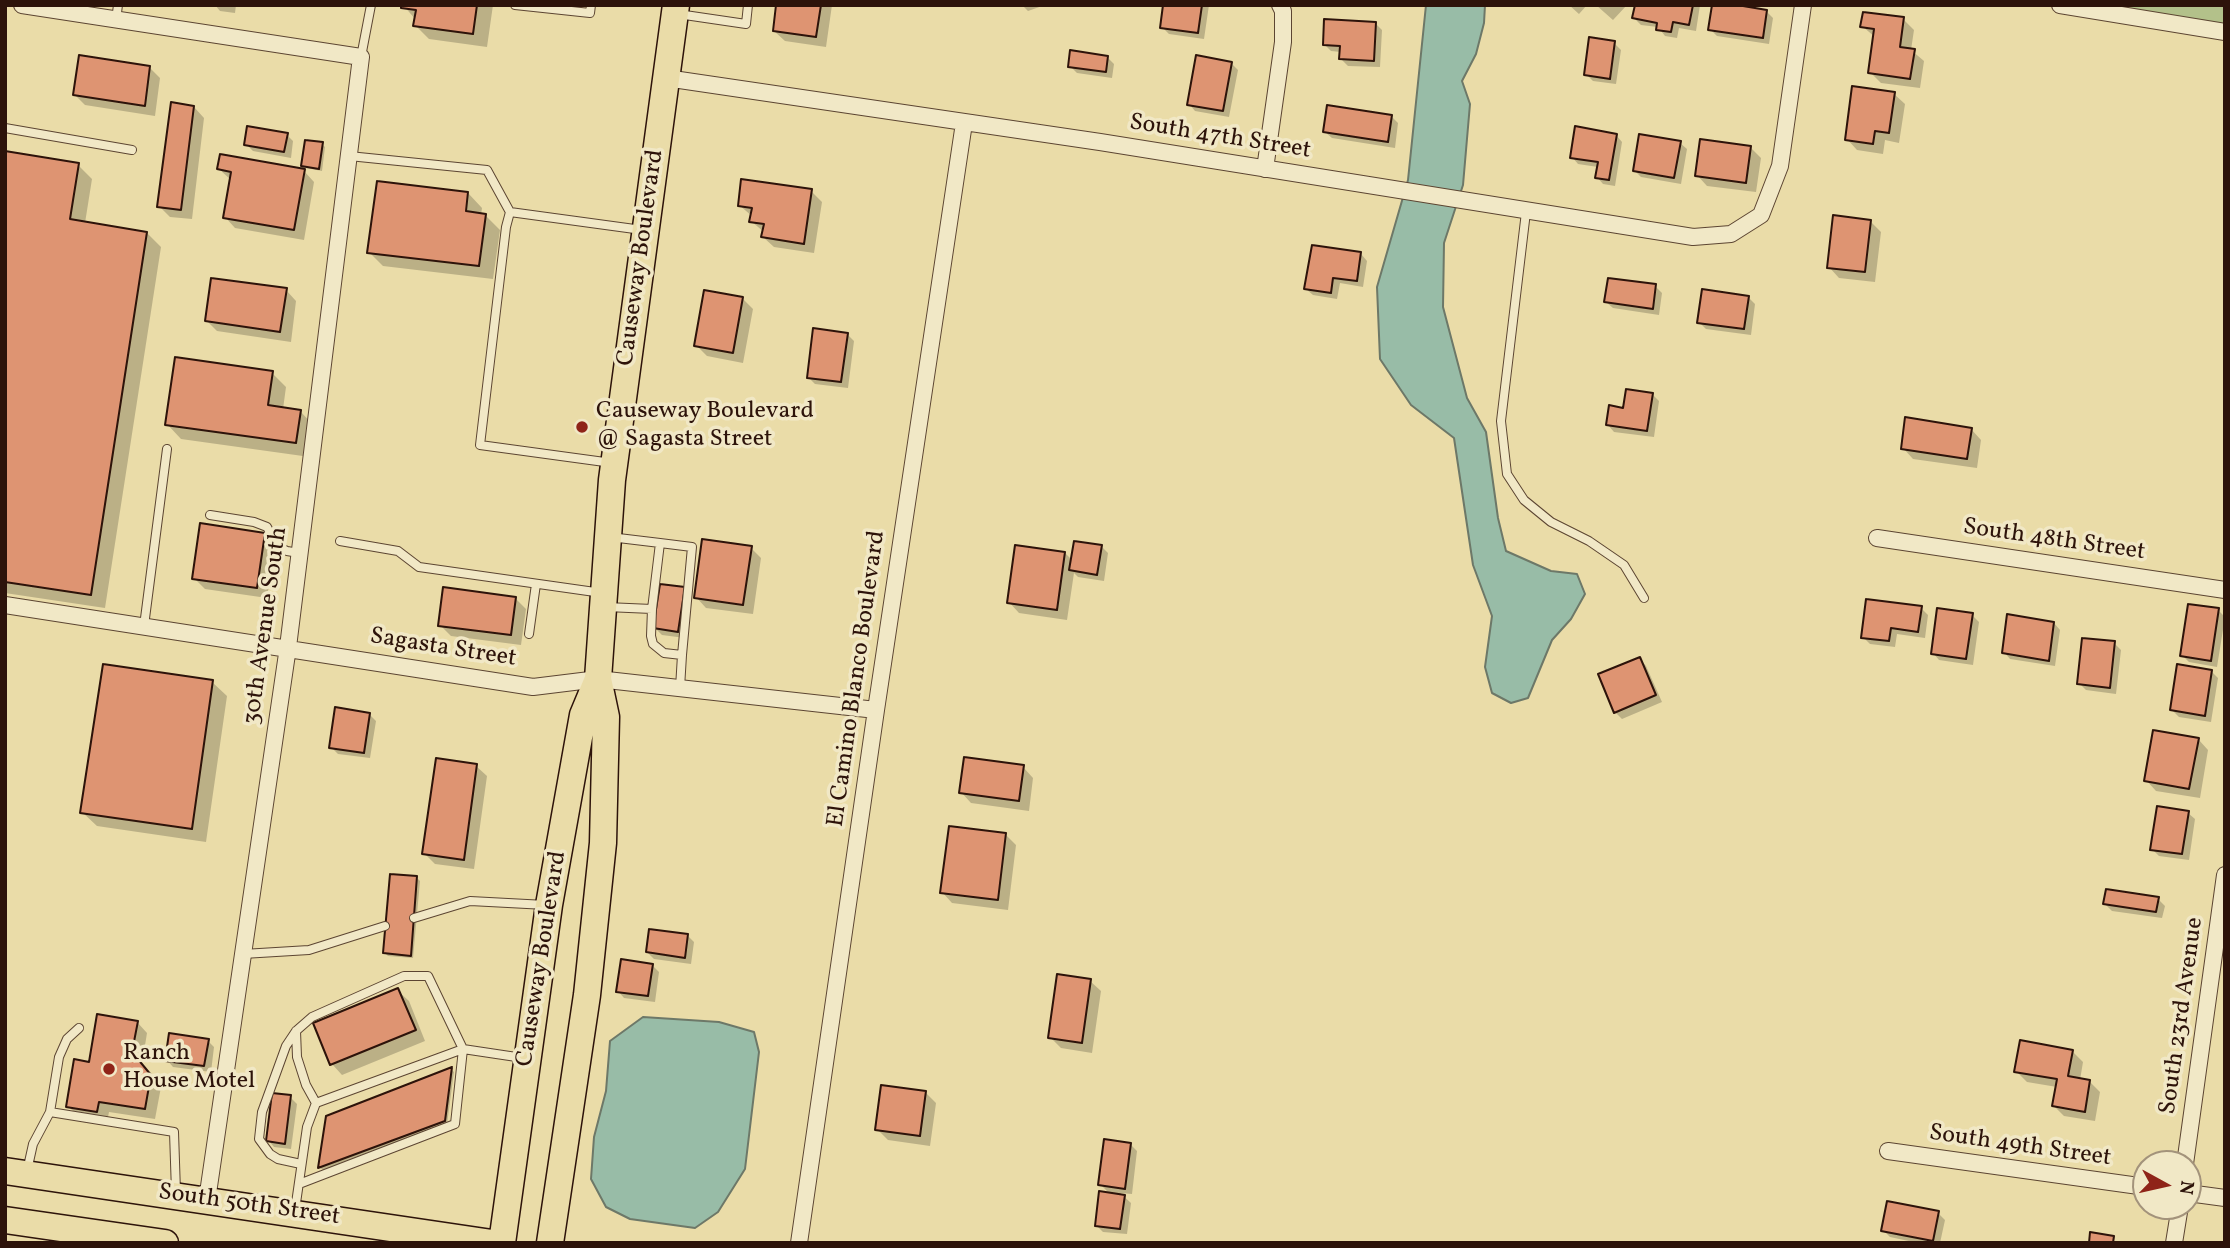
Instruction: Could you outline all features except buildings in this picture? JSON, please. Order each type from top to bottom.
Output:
[{"type":"main road","name":"Causeway Boulevard","points":[[550,1243],[587,995],[603,843],[606,717],[598,679],[614,464],[676,9]]},
{"type":"main road","name":"Causeway Boulevard","points":[[502,1243],[549,905],[583,715],[598,679]]},
{"type":"main road","name":"South 50th Street","points":[[16,1172],[492,1243]]},
{"type":"main road","name":"South 50th Street","points":[[5,1220],[165,1243]]},
{"type":"street","points":[[22,5],[117,12],[361,57]]},
{"type":"street","points":[[1265,169],[1283,42],[1283,11],[1280,5]]},
{"type":"street","name":"South 47th Street","points":[[666,78],[1100,142],[1693,237],[1731,234],[1761,215],[1780,166],[1803,5]]},
{"type":"street","points":[[2060,5],[2225,32]]},
{"type":"street","name":"30th Avenue South","points":[[207,1200],[288,648],[361,57]]},
{"type":"street","name":"El Camino Blanco Boulevard","points":[[799,1243],[964,123]]},
{"type":"street","name":"South 48th Street","points":[[1877,538],[2225,590]]},
{"type":"street","name":"Sagasta Street","points":[[5,605],[533,687],[598,679],[876,710]]},
{"type":"street","name":"South 23rd Avenue","points":[[2187,1150],[2222,913],[2225,875]]},
{"type":"street","name":"South 49th Street","points":[[1888,1152],[2132,1185]]},
{"type":"street","points":[[2202,1195],[2225,1198]]},
{"type":"street","points":[[2174,1243],[2177,1220]]},
{"type":"lane","points":[[361,57],[371,5]]},
{"type":"lane","points":[[515,5],[590,13],[592,5]]},
{"type":"lane","points":[[676,9],[746,24],[748,5]]},
{"type":"lane","points":[[5,128],[132,150]]},
{"type":"lane","points":[[349,156],[487,170],[510,212],[480,445],[614,464]]},
{"type":"lane","points":[[510,212],[645,231]]},
{"type":"lane","points":[[1526,212],[1501,421],[1507,474],[1524,500],[1552,522],[1589,541],[1624,565],[1644,598]]},
{"type":"lane","points":[[144,626],[167,449]]},
{"type":"lane","points":[[210,516],[254,522],[267,527],[276,545],[299,553]]},
{"type":"lane","points":[[608,537],[692,547],[680,688]]},
{"type":"lane","points":[[340,541],[398,551],[419,568],[536,584],[652,610]]},
{"type":"lane","points":[[660,543],[651,636],[653,643],[664,653],[682,655]]},
{"type":"lane","points":[[529,634],[536,584]]},
{"type":"lane","points":[[414,918],[470,901],[549,905]]},
{"type":"lane","points":[[243,954],[309,950],[385,926]]},
{"type":"lane","points":[[299,1184],[454,1124],[463,1049],[428,976],[404,976],[312,1017],[296,1031],[286,1046],[262,1112],[259,1139],[270,1154],[278,1159],[302,1164]]},
{"type":"lane","points":[[16,1172],[50,1112],[59,1058],[67,1039],[79,1028]]},
{"type":"lane","points":[[296,1031],[298,1057],[306,1085],[316,1103]]},
{"type":"lane","points":[[295,1213],[307,1127],[316,1103],[463,1049],[528,1059]]},
{"type":"lane","points":[[50,1112],[174,1132],[176,1195]]},
{"type":"green space","points":[[2083,5],[2225,5],[2225,27]]},
{"type":"shaded area","points":[[1426,5],[1485,5],[1484,23],[1476,54],[1462,81],[1470,104],[1463,185],[1444,243],[1443,307],[1467,398],[1486,432],[1498,518],[1506,551],[1551,571],[1577,574],[1585,594],[1571,619],[1552,640],[1528,698],[1511,703],[1492,693],[1485,667],[1492,616],[1473,565],[1454,438],[1411,405],[1380,359],[1377,287],[1408,180]]},
{"type":"shaded area","points":[[643,1017],[719,1022],[754,1032],[759,1052],[745,1169],[718,1212],[695,1228],[630,1219],[606,1207],[591,1179],[594,1137],[606,1091],[610,1041]]},
{"type":"place","name":"Causeway Boulevard @ Sagasta Street","points":[[582,427]]},
{"type":"place","name":"Ranch House Motel","points":[[109,1069]]}]
